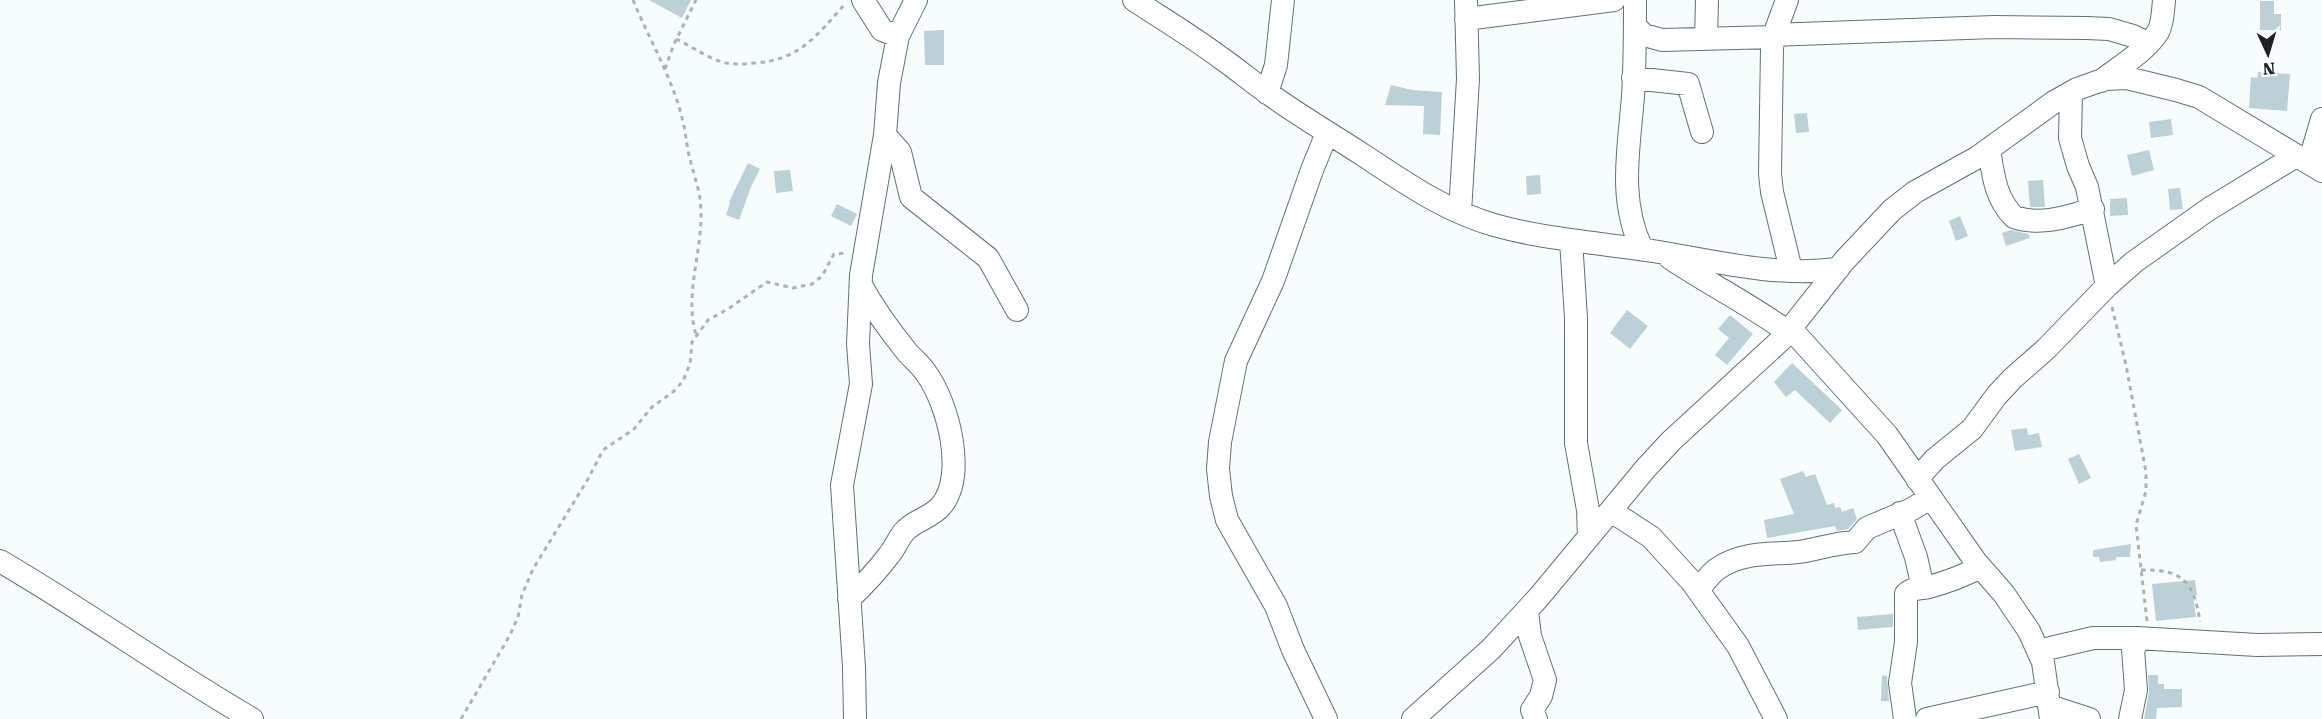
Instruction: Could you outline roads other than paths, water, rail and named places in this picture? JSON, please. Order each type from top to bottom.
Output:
[{"type":"street","points":[[863,0],[882,30],[898,36]]},
{"type":"street","points":[[855,719],[842,484],[861,384],[858,344],[860,283],[885,135],[888,83],[898,36],[916,0]]},
{"type":"street","points":[[1134,0],[1221,57],[1267,93],[1412,188],[1460,212],[1494,225],[1571,240],[1604,243],[1717,263],[1819,272],[1838,269]]},
{"type":"street","points":[[1267,93],[1276,65],[1283,0]]},
{"type":"street","points":[[1460,212],[1468,80],[1466,9],[1614,0]]},
{"type":"street","points":[[1635,0],[1634,78],[1627,180],[1629,209],[1634,233],[1652,251],[1756,309],[1790,331],[1887,435],[1930,498],[1980,567],[2004,594],[2029,631],[2043,662],[2049,706]]},
{"type":"street","points":[[1706,39],[1707,0]]},
{"type":"street","points":[[1787,0],[1773,36],[1770,74],[1770,174],[1772,192],[1791,270]]},
{"type":"street","points":[[2101,81],[2158,32],[2163,19],[2164,0]]},
{"type":"street","points":[[1635,26],[1644,35],[1662,40],[1994,27],[2109,29],[2147,43]]},
{"type":"street","points":[[1634,78],[1688,84],[1702,132]]},
{"type":"street","points":[[1428,714],[1527,611],[1671,441],[1790,331],[1870,231],[1915,192],[1989,149],[2032,116],[2071,93],[2101,81],[2127,78],[2199,97],[2309,163]]},
{"type":"street","points":[[2071,93],[2070,138],[2092,209],[2107,286]]},
{"type":"street","points":[[1917,479],[1935,459],[1971,429],[1997,395],[2133,262],[2200,215],[2309,163],[2322,119]]},
{"type":"street","points":[[1326,719],[1293,650],[1276,606],[1227,520],[1218,469],[1220,442],[1226,423],[1236,361],[1277,271],[1327,133]]},
{"type":"street","points":[[885,135],[900,152],[911,197],[988,258],[1017,310]]},
{"type":"street","points":[[1989,149],[1999,198],[2014,217],[2038,221],[2056,220],[2092,209]]},
{"type":"street","points":[[1604,243],[1619,229],[1629,209]]},
{"type":"street","points":[[1571,240],[1576,318],[1576,443],[1588,510],[1589,537]]},
{"type":"street","points":[[849,599],[873,576],[905,531],[940,507],[954,479],[946,417],[935,388],[926,373],[874,309],[860,283]]},
{"type":"street","points":[[1698,590],[1717,569],[1737,559],[1751,555],[1801,551],[1855,542],[1867,528],[1930,498]]},
{"type":"street","points":[[1611,511],[1651,537],[1674,560],[1698,590],[1738,646],[1776,719]]},
{"type":"street","points":[[1900,513],[1916,557],[1923,588]]},
{"type":"street","points":[[0,561],[89,614],[131,644],[252,719]]},
{"type":"street","points":[[1905,719],[1900,683],[1906,642],[1905,597],[1910,590],[1965,575],[1980,567]]},
{"type":"street","points":[[1527,611],[1530,636],[1545,680],[1541,696],[1532,710],[1536,719]]},
{"type":"street","points":[[2038,651],[2093,638],[2144,638],[2257,645],[2322,644]]},
{"type":"street","points":[[2130,719],[2136,690],[2133,649],[2144,638]]},
{"type":"street","points":[[1927,719],[2049,706],[2089,719]]}]
